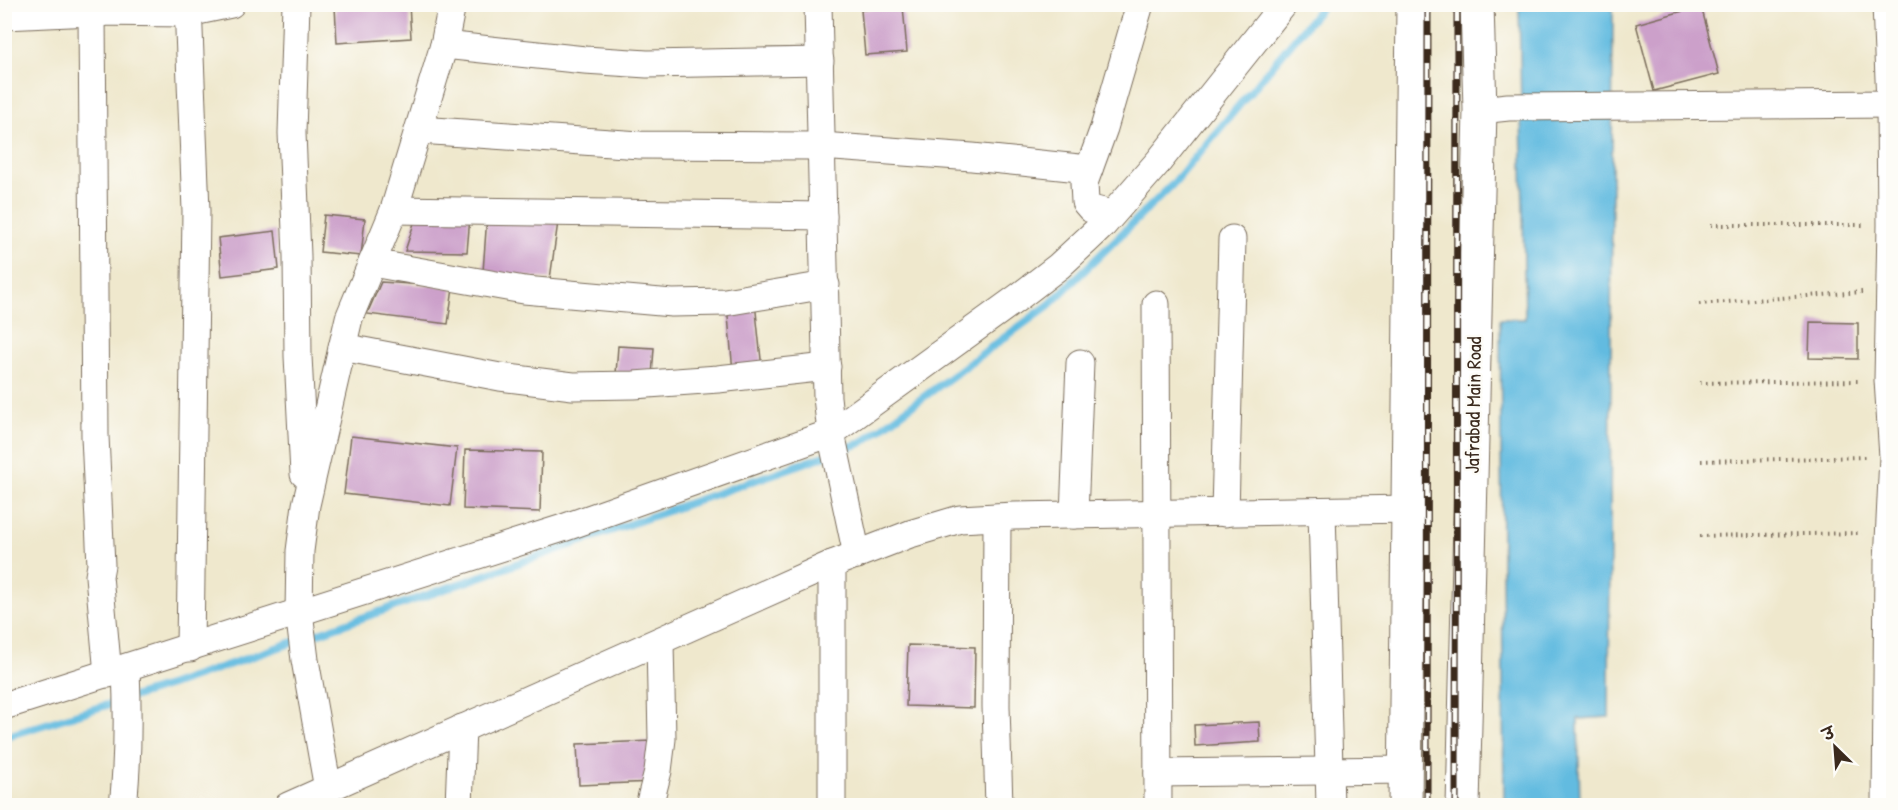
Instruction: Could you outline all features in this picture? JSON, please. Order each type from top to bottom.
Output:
[{"type":"main road","points":[[1405,806],[1413,4]]},
{"type":"main road","name":"Jafrabad Main Road","points":[[1464,806],[1494,108],[1477,4]]},
{"type":"street","points":[[4,16],[188,9],[231,4]]},
{"type":"street","points":[[296,4],[292,133],[298,356],[306,504]]},
{"type":"street","points":[[328,789],[305,660],[300,617],[300,551],[306,504],[349,318],[394,210],[444,45],[452,4]]},
{"type":"street","points":[[818,4],[827,397],[834,447],[857,555]]},
{"type":"street","points":[[1112,214],[1091,209],[1085,202],[1084,183],[1140,4]]},
{"type":"street","points":[[4,706],[120,677],[190,648],[300,617],[563,528],[834,447],[1059,266],[1112,214],[1159,161],[1284,4]]},
{"type":"street","points":[[1886,4],[1892,104],[1888,380],[1893,457],[1886,806]]},
{"type":"street","points":[[188,9],[196,211],[190,648]]},
{"type":"street","points":[[92,12],[95,436],[101,566],[99,576],[128,724],[123,806]]},
{"type":"street","points":[[444,45],[647,64],[820,61]]},
{"type":"street","points":[[1494,108],[1892,104]]},
{"type":"street","points":[[419,130],[640,145],[821,146],[972,157],[1089,169]]},
{"type":"street","points":[[394,210],[823,216]]},
{"type":"street","points":[[1225,513],[1232,239]]},
{"type":"street","points":[[372,263],[524,290],[672,303],[725,302],[826,285]]},
{"type":"street","points":[[1156,304],[1158,806]]},
{"type":"street","points":[[342,347],[500,377],[573,386],[634,385],[718,379],[827,367]]},
{"type":"street","points":[[1074,515],[1080,363]]},
{"type":"street","points":[[292,805],[832,564],[910,534],[960,519],[1409,509]]},
{"type":"street","points":[[1322,511],[1330,806]]},
{"type":"street","points":[[997,517],[996,706],[999,806]]},
{"type":"street","points":[[832,564],[832,806]]},
{"type":"street","points":[[649,806],[658,771],[662,739],[660,642]]},
{"type":"street","points":[[459,806],[462,728]]},
{"type":"street","points":[[1158,773],[1405,770]]},
{"type":"path","points":[[1711,225],[1892,225]]},
{"type":"path","points":[[1699,304],[1890,290]]},
{"type":"path","points":[[1700,383],[1888,380]]},
{"type":"path","points":[[1701,460],[1893,457]]},
{"type":"path","points":[[1700,536],[1890,532]]},
{"type":"water","points":[[1519,5],[1613,5],[1609,717],[1578,719],[1580,805],[1504,805],[1500,319],[1525,319]]},
{"type":"building","points":[[409,4],[411,38],[337,43],[335,7]]},
{"type":"building","points":[[903,6],[907,52],[865,55],[861,10]]},
{"type":"building","points":[[1701,6],[1719,74],[1654,91],[1636,24]]},
{"type":"building","points":[[417,214],[470,217],[467,252],[405,251]]},
{"type":"building","points":[[324,215],[365,219],[361,256],[320,252]]},
{"type":"building","points":[[487,216],[558,222],[550,279],[483,272]]},
{"type":"building","points":[[275,231],[279,269],[222,276],[218,238]]},
{"type":"building","points":[[381,282],[453,287],[448,324],[367,314]]},
{"type":"building","points":[[755,302],[762,369],[733,372],[727,305]]},
{"type":"building","points":[[1810,322],[1858,323],[1858,359],[1809,358]]},
{"type":"building","points":[[618,346],[654,348],[652,376],[616,374]]},
{"type":"building","points":[[351,436],[457,448],[450,506],[344,494]]},
{"type":"building","points":[[465,450],[542,452],[540,512],[463,509]]},
{"type":"building","points":[[908,645],[975,647],[974,708],[906,706]]},
{"type":"building","points":[[1259,722],[1260,742],[1195,746],[1194,725]]},
{"type":"building","points":[[652,741],[654,782],[579,785],[577,744]]},
{"type":"waterway","points":[[4,737],[171,685],[861,443],[1049,305],[1173,184],[1324,4]]},
{"type":"railway","points":[[1427,806],[1428,4]]},
{"type":"railway","points":[[1456,806],[1457,4]]}]
